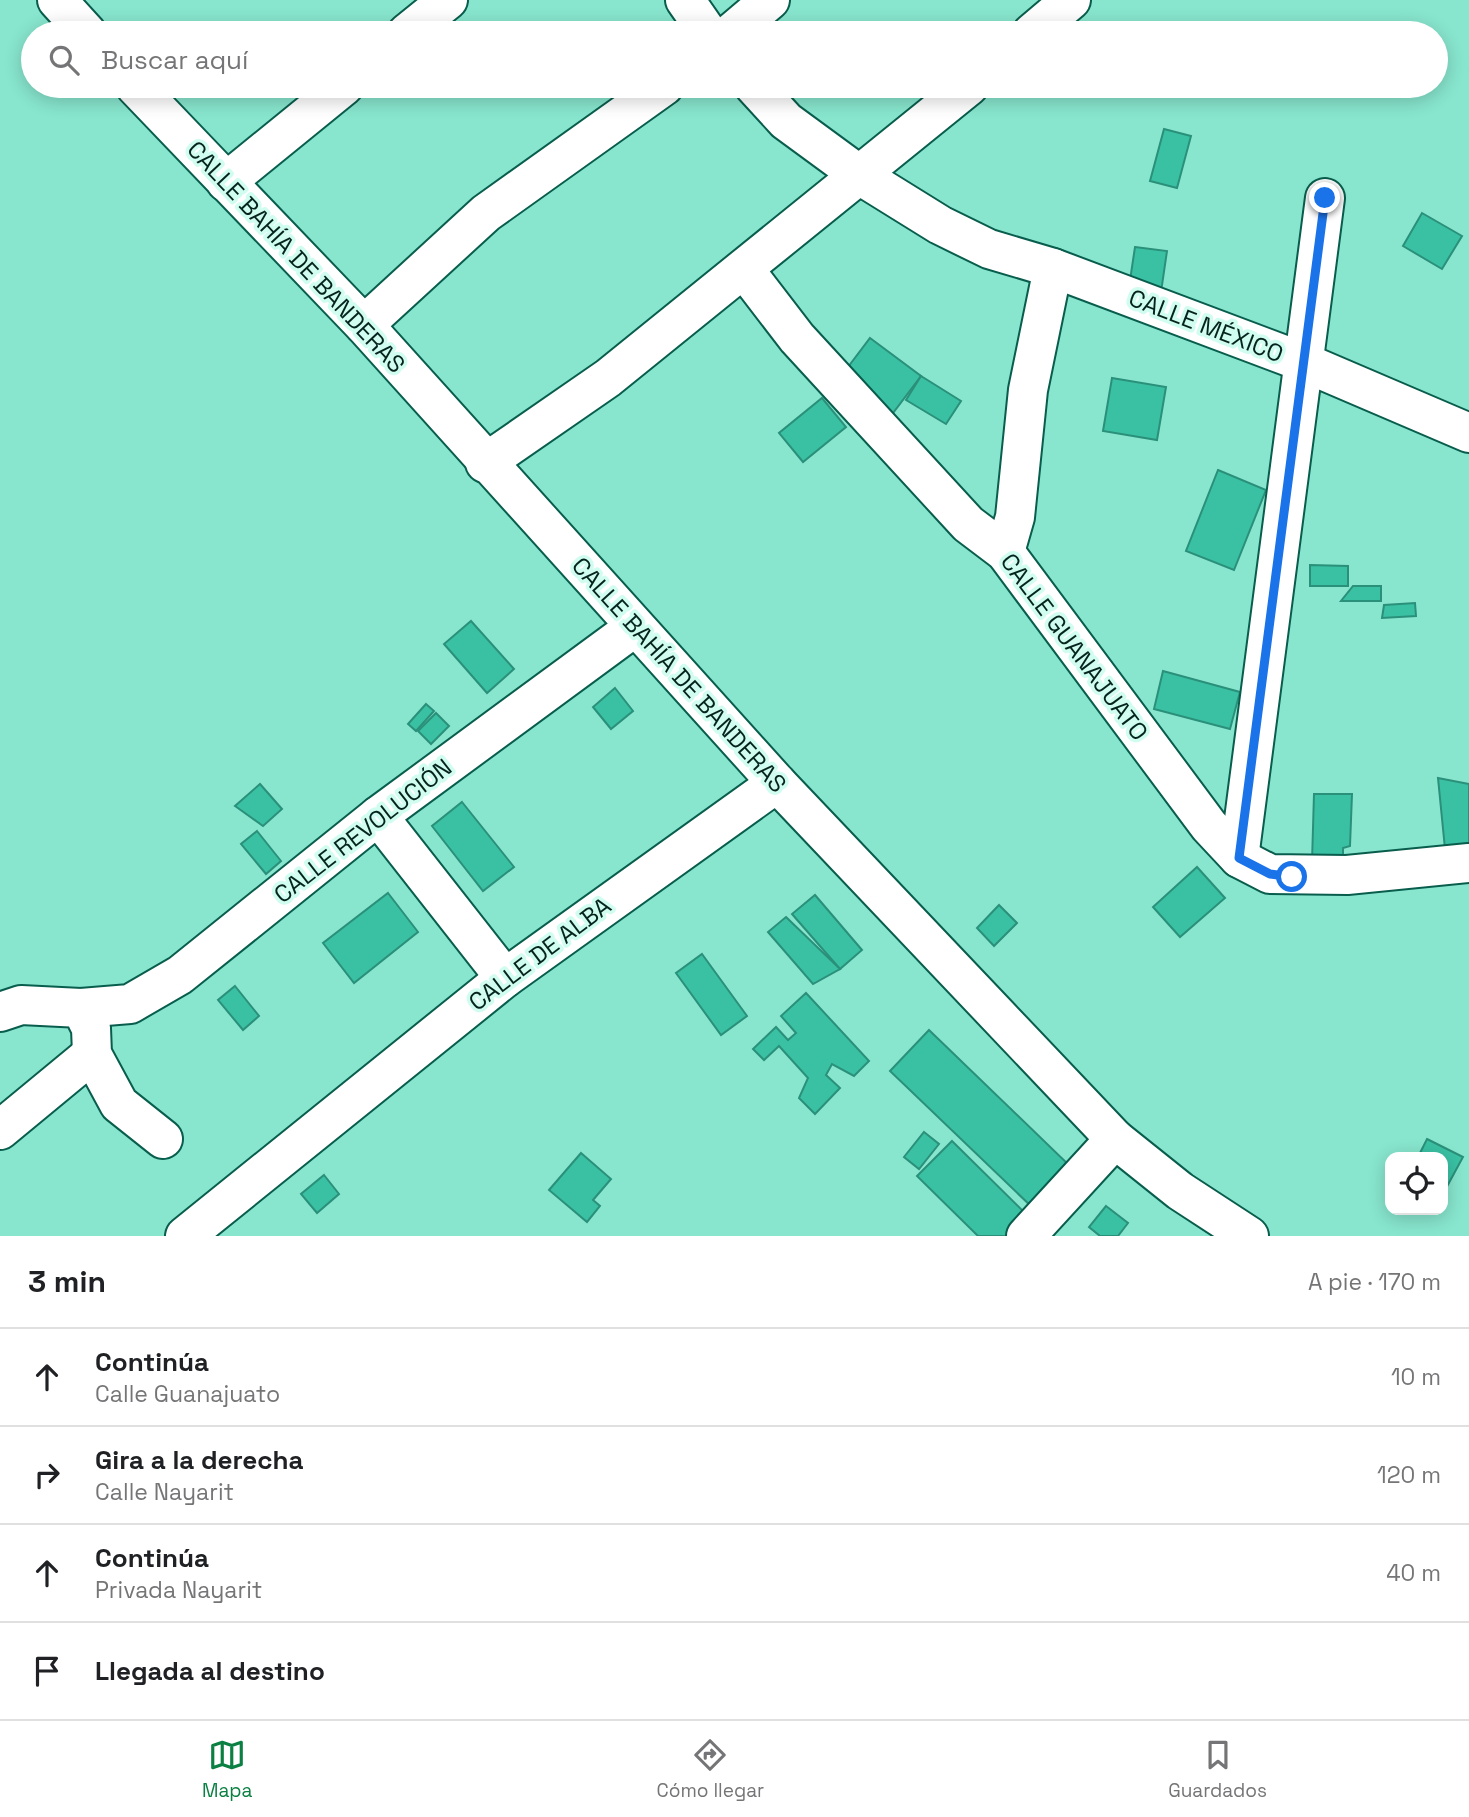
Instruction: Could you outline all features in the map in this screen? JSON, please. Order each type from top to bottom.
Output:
[{"type":"street","points":[[57,0],[76,21]]},
{"type":"street","points":[[422,21],[448,0]]},
{"type":"street","points":[[685,0],[700,21]]},
{"type":"street","points":[[745,21],[770,0]]},
{"type":"street","points":[[1046,21],[1071,0]]},
{"type":"street","name":"CALLE BAHÍA DE BANDERAS","points":[[146,98],[364,326],[777,783],[1115,1139],[1180,1191],[1249,1236]]},
{"type":"street","points":[[226,183],[329,98]]},
{"type":"street","points":[[364,326],[486,213],[647,98]]},
{"type":"street","name":"CALLE MÉXICO","points":[[765,98],[786,121],[861,176],[940,225],[989,249],[1053,268],[1303,362],[1469,433]]},
{"type":"street","points":[[485,463],[608,377],[955,98]]},
{"type":"street","points":[[1239,858],[1325,198]]},
{"type":"street","points":[[1005,552],[1015,517],[1028,390],[1053,268]]},
{"type":"street","name":"CALLE GUANAJUATO","points":[[744,269],[797,338],[941,495],[968,524],[1005,552],[1209,825],[1239,858],[1270,874],[1292,877],[1469,863]]},
{"type":"street","name":"CALLE REVOLUCIÓN","points":[[0,1012],[21,1005],[81,1009],[130,1004],[180,975],[378,816],[635,627]]},
{"type":"street","name":"CALLE DE ALBA","points":[[185,1236],[308,1134],[505,978],[777,783]]},
{"type":"street","points":[[378,816],[505,978]]},
{"type":"street","points":[[81,1009],[91,1028],[92,1054],[119,1104],[163,1139]]},
{"type":"street","points":[[0,1130],[92,1054]]},
{"type":"street","points":[[1026,1236],[1115,1139]]},
{"type":"building","points":[[1164,129],[1191,136],[1177,188],[1150,181]]},
{"type":"building","points":[[1422,213],[1462,236],[1442,269],[1403,246]]},
{"type":"building","points":[[1135,247],[1167,251],[1161,292],[1129,287]]},
{"type":"building","points":[[870,338],[921,376],[890,417],[839,379]]},
{"type":"building","points":[[921,376],[961,401],[946,424],[906,400]]},
{"type":"building","points":[[1112,378],[1166,387],[1157,440],[1103,431]]},
{"type":"building","points":[[822,398],[846,427],[803,462],[779,433]]},
{"type":"building","points":[[1218,470],[1266,490],[1234,570],[1186,551]]},
{"type":"building","points":[[1310,565],[1348,566],[1348,586],[1310,586]]},
{"type":"building","points":[[1353,586],[1381,586],[1381,601],[1341,601]]},
{"type":"building","points":[[1415,603],[1416,616],[1382,618],[1384,605]]},
{"type":"building","points":[[471,621],[514,669],[487,693],[444,644]]},
{"type":"building","points":[[1163,671],[1240,692],[1230,729],[1154,709]]},
{"type":"building","points":[[615,688],[633,711],[611,729],[593,707]]},
{"type":"building","points":[[426,704],[434,711],[416,731],[408,724]]},
{"type":"building","points":[[436,713],[449,726],[431,744],[418,731]]},
{"type":"building","points":[[1438,778],[1469,784],[1469,856],[1446,859]]},
{"type":"building","points":[[260,784],[282,809],[263,826],[235,806]]},
{"type":"building","points":[[1314,794],[1352,794],[1350,846],[1343,848],[1343,863],[1312,862]]},
{"type":"building","points":[[462,802],[514,867],[483,891],[432,826]]},
{"type":"building","points":[[257,831],[281,861],[266,874],[241,844]]},
{"type":"building","points":[[1197,867],[1225,898],[1180,937],[1153,907]]},
{"type":"building","points":[[388,893],[418,932],[354,983],[323,943]]},
{"type":"building","points":[[815,895],[862,950],[840,969],[792,914]]},
{"type":"building","points":[[999,905],[1017,923],[994,946],[977,928]]},
{"type":"building","points":[[786,917],[840,969],[813,984],[768,932]]},
{"type":"building","points":[[702,954],[747,1016],[721,1035],[676,973]]},
{"type":"building","points":[[235,986],[259,1016],[243,1030],[218,1000]]},
{"type":"building","points":[[806,993],[869,1061],[854,1076],[832,1064],[826,1075],[840,1088],[815,1114],[799,1098],[808,1078],[779,1046],[764,1060],[753,1049],[776,1027],[788,1040],[796,1033],[781,1016]]},
{"type":"building","points":[[929,1030],[1073,1169],[1034,1209],[890,1071]]},
{"type":"building","points":[[924,1132],[939,1144],[919,1169],[904,1157]]},
{"type":"building","points":[[1427,1139],[1463,1157],[1448,1185],[1448,1152],[1420,1152]]},
{"type":"building","points":[[952,1141],[1028,1216],[1008,1236],[978,1236],[917,1176]]},
{"type":"building","points":[[581,1153],[611,1179],[593,1200],[600,1206],[587,1222],[549,1190]]},
{"type":"building","points":[[324,1175],[339,1194],[317,1213],[301,1194]]},
{"type":"building","points":[[1106,1206],[1128,1223],[1118,1236],[1100,1236],[1089,1227]]},
{"type":"route","points":[[1292,877],[1270,874],[1239,858],[1325,198]]}]
